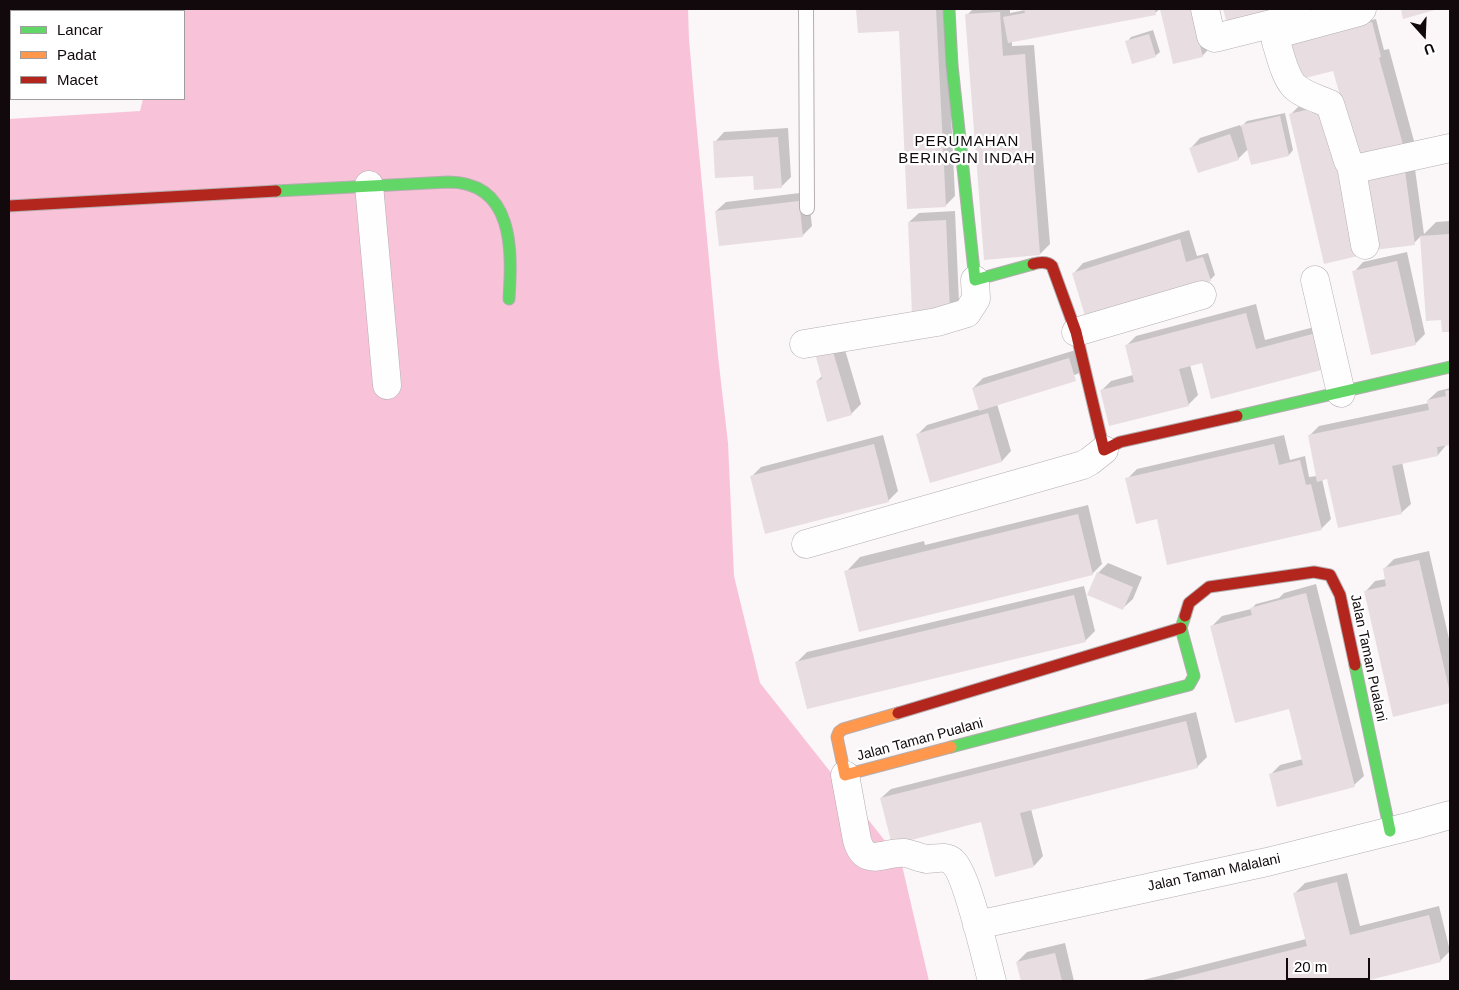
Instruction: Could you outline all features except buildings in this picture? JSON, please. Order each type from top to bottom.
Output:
[{"type":"street","points":[[804,344],[937,322],[967,313],[976,299],[952,65],[949,9]]},
{"type":"street","points":[[1205,9],[1211,36],[1215,38],[1303,15],[1310,11],[1310,9]]},
{"type":"street","points":[[1362,9],[1359,12],[1281,33],[1276,42],[1288,78],[1293,85],[1298,90],[1330,104],[1350,165],[1365,245]]},
{"type":"street","points":[[1350,165],[1359,168],[1450,148]]},
{"type":"street","points":[[9,206],[369,185],[455,182],[469,184],[489,196],[504,218],[511,254],[509,299]]},
{"type":"street","points":[[369,185],[387,385]]},
{"type":"street","points":[[975,280],[1041,262],[1052,266],[1076,332],[1104,450]]},
{"type":"street","points":[[1315,280],[1341,393]]},
{"type":"street","points":[[1076,332],[1202,295]]},
{"type":"street","points":[[806,544],[1083,465],[1104,450],[1120,442],[1450,367]]},
{"type":"street","name":"Jalan Taman Pualani","points":[[1181,628],[843,729],[837,737],[845,775],[1188,685],[1194,676],[1181,628],[1189,603],[1208,587],[1314,572],[1330,575],[1340,595],[1390,831]]},
{"type":"street","points":[[845,775],[857,840],[865,854],[871,857],[880,857],[905,853],[921,858],[952,860],[960,872],[992,981]]},
{"type":"street","name":"Jalan Taman Malalani","points":[[977,925],[1267,862],[1450,814]]},
{"type":"lane","points":[[806,9],[807,208]]},
{"type":"shaded area","points":[[688,9],[696,120],[728,443],[734,576],[760,683],[901,861],[929,981],[9,981],[9,119],[140,111],[143,100],[185,100],[185,10],[168,10]]},
{"type":"traffic: fast","points":[[949,9],[952,65],[975,280],[1033,264]]},
{"type":"traffic: fast","points":[[276,191],[448,182],[470,185],[486,194],[498,207],[505,223],[509,241],[509,299]]},
{"type":"traffic: fast","points":[[1237,416],[1450,367]]},
{"type":"traffic: fast","points":[[951,747],[1189,685],[1194,676],[1181,628],[1185,616]]},
{"type":"traffic: fast","points":[[1355,665],[1390,831]]},
{"type":"traffic: slow","points":[[898,713],[843,729],[839,732],[837,737],[845,775],[951,747]]},
{"type":"traffic: jam","points":[[9,206],[276,191]]},
{"type":"traffic: jam","points":[[1033,264],[1043,262],[1052,266],[1076,332],[1104,450],[1120,442],[1237,416]]},
{"type":"traffic: jam","points":[[1185,616],[1189,603],[1209,587],[1314,572],[1330,575],[1340,595],[1355,665]]},
{"type":"traffic: jam","points":[[898,713],[1181,628]]},
{"type":"district","name":"PERUMAHAN BERINGIN INDAH","points":[[967,150]]}]
